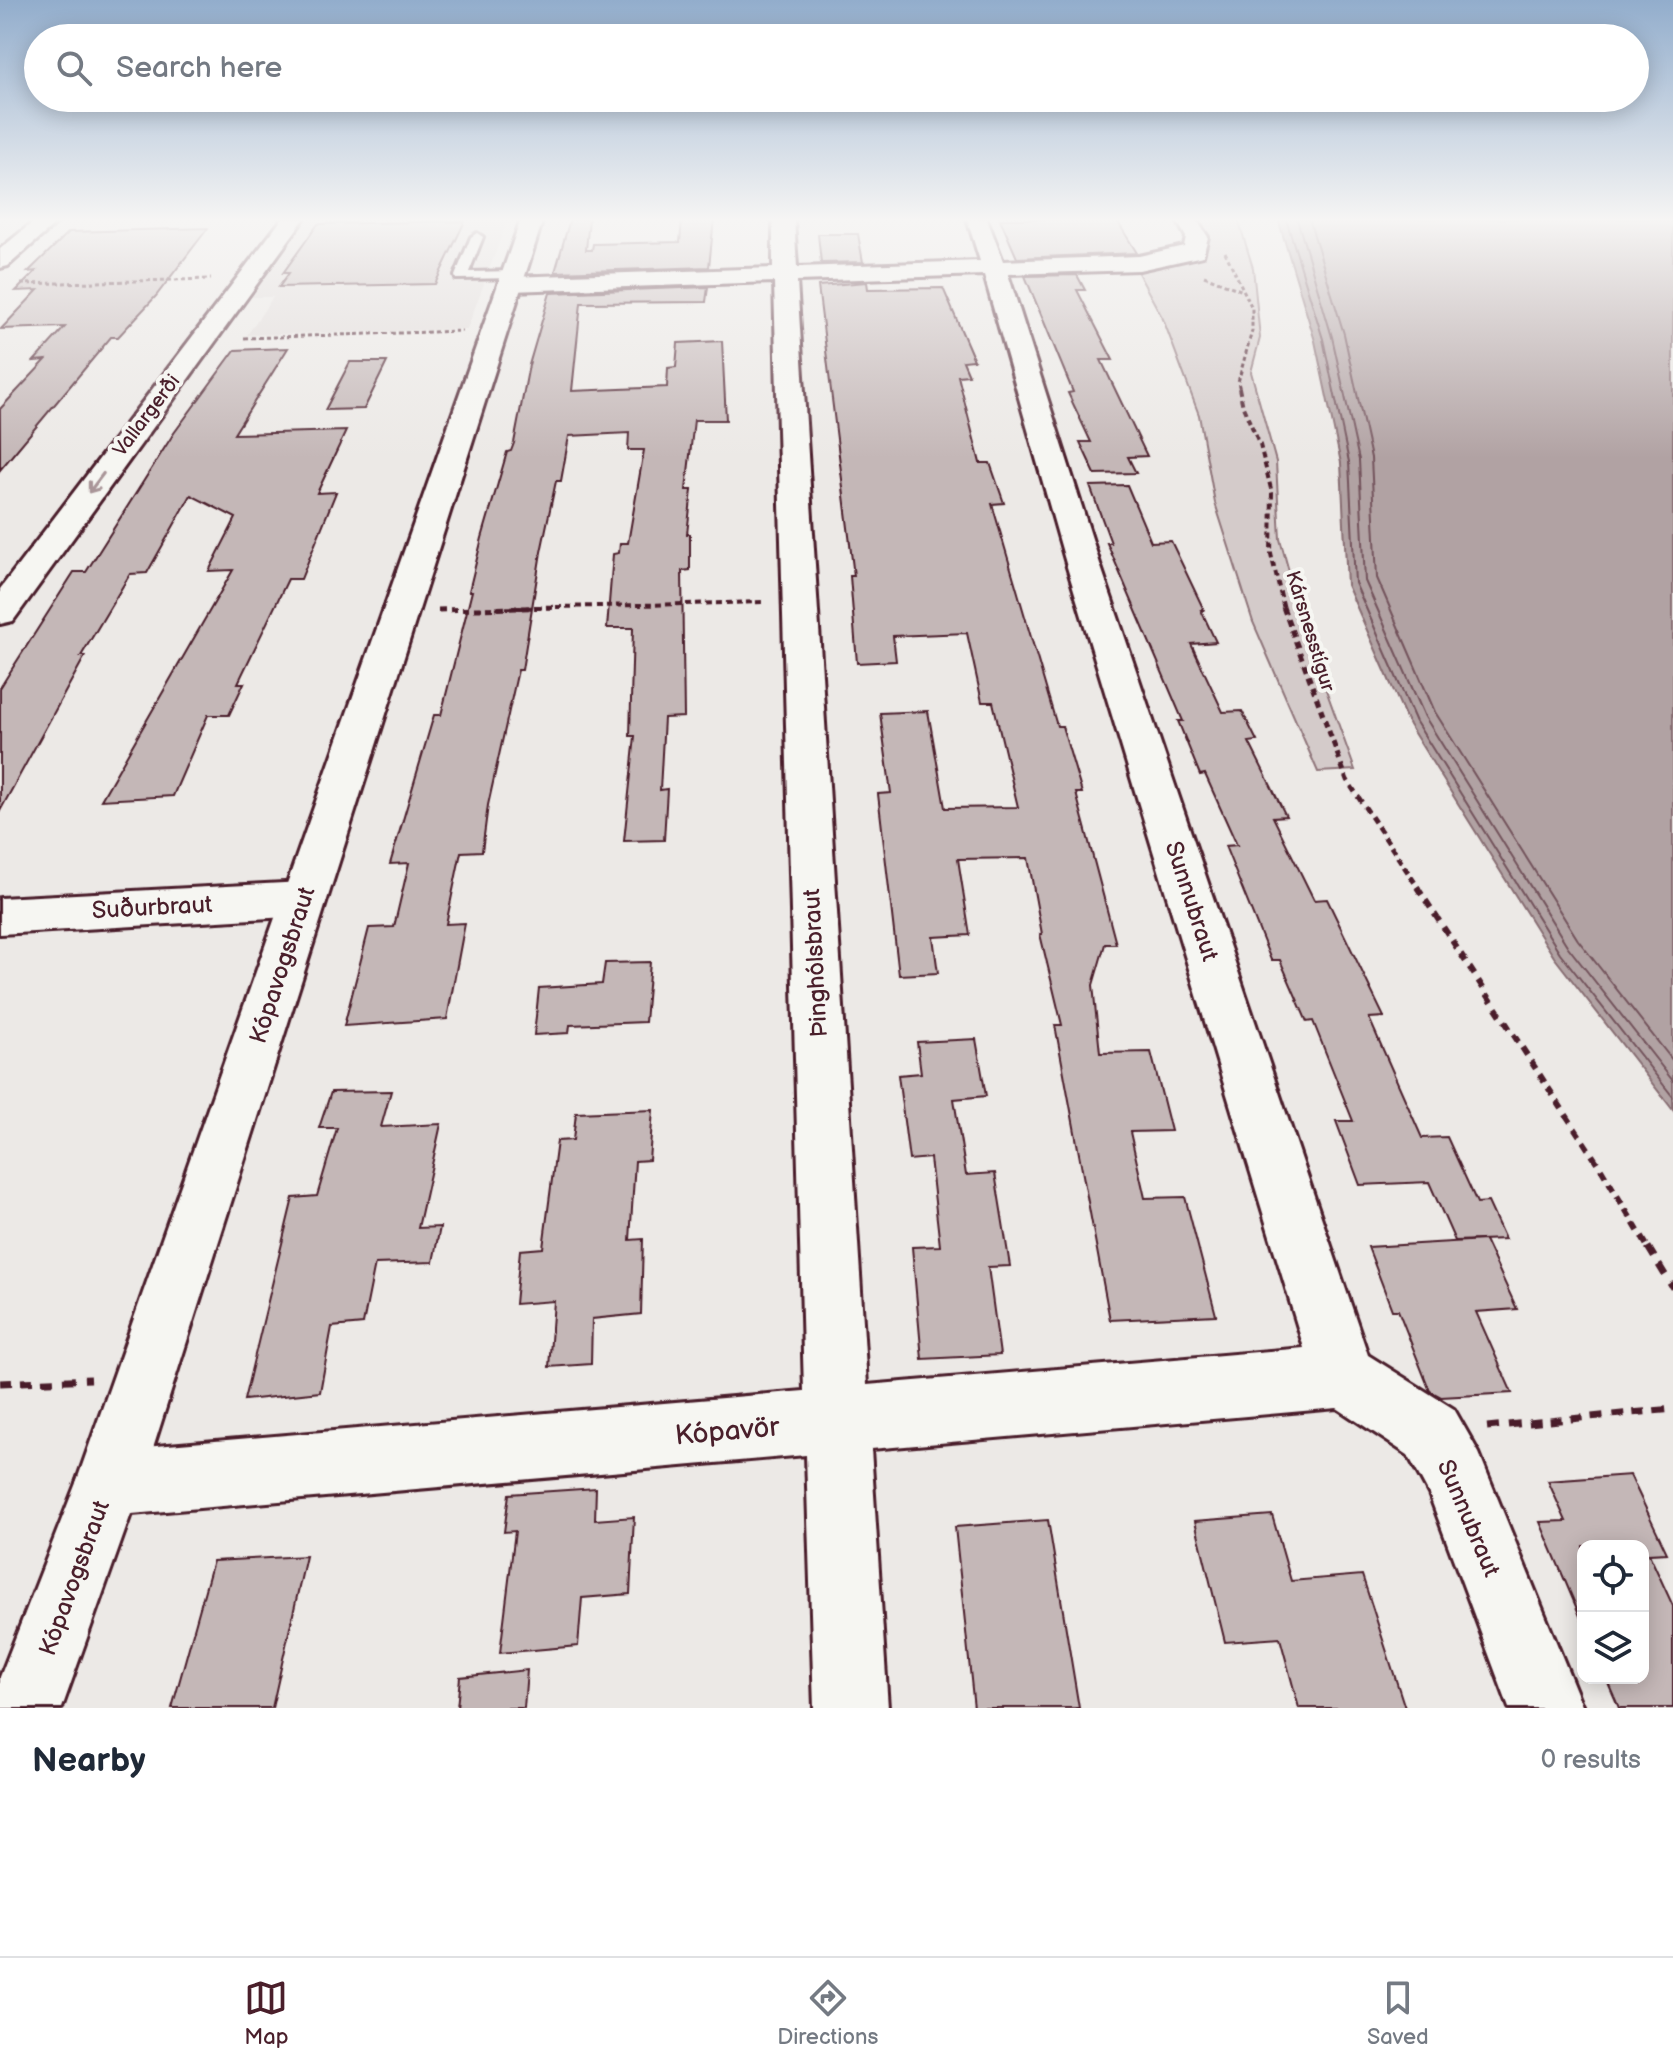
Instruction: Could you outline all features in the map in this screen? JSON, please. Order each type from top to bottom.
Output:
[{"type":"street","name":"Vallargerði","points":[[0,613],[233,299]]},
{"type":"street","name":"Kópavogsbraut","points":[[25,1708],[109,1483],[506,299]]},
{"type":"street","name":"Þinghólsbraut","points":[[788,299],[798,602],[851,1708]]},
{"type":"street","name":"Sunnubraut","points":[[1003,299],[1084,567],[1344,1376],[1431,1432],[1456,1476],[1546,1708]]},
{"type":"street","name":"Suðurbraut","points":[[0,916],[304,899]]},
{"type":"street","name":"Kópavör","points":[[109,1483],[1344,1376]]},
{"type":"path","name":"Kársnesstígur","points":[[1248,299],[1252,308],[1252,331],[1238,382],[1243,407],[1260,445],[1272,493],[1271,554],[1287,623],[1347,780],[1600,1167],[1673,1288]]},
{"type":"path","points":[[203,339],[495,330]]},
{"type":"path","points":[[436,610],[798,602]]},
{"type":"path","points":[[0,1383],[101,1379]]},
{"type":"path","points":[[1431,1432],[1673,1409]]},
{"type":"shaded area","points":[[272,299],[478,299],[467,329],[247,335]]},
{"type":"shaded area","points":[[1152,299],[1256,299],[1260,338],[1251,372],[1276,462],[1280,539],[1308,640],[1355,770],[1318,772],[1253,622],[1215,503],[1199,415],[1163,319]]},
{"type":"water","points":[[1302,299],[1673,299],[1673,1110],[1554,957],[1409,725],[1347,585],[1341,463],[1315,341]]},
{"type":"building","points":[[30,299],[153,299],[118,337],[111,337],[0,470],[0,409],[46,360],[34,361],[65,327],[1,329]]},
{"type":"building","points":[[548,299],[706,299],[706,302],[581,303],[572,391],[667,387],[668,368],[676,367],[678,343],[722,341],[726,420],[694,420],[686,490],[692,490],[687,534],[690,534],[690,570],[682,571],[684,717],[664,718],[660,790],[667,789],[664,840],[624,841],[635,736],[630,736],[633,628],[607,628],[613,554],[619,553],[620,543],[628,543],[644,450],[628,450],[629,433],[569,436],[561,481],[556,481],[541,552],[522,670],[518,670],[488,805],[482,851],[461,852],[446,924],[465,923],[447,1019],[344,1026],[369,928],[394,927],[409,863],[390,864],[434,715],[441,715],[482,538],[507,452],[511,451],[514,443],[529,365]]},
{"type":"building","points":[[820,299],[948,299],[974,360],[963,361],[969,375],[958,376],[980,463],[990,463],[1004,503],[992,504],[1057,726],[1062,726],[1082,793],[1076,793],[1116,944],[1105,944],[1093,985],[1100,1053],[1151,1052],[1171,1131],[1130,1132],[1145,1198],[1185,1197],[1216,1315],[1110,1320],[1055,1025],[1062,1025],[1040,934],[1028,858],[958,859],[970,935],[933,937],[938,973],[899,975],[878,794],[891,793],[880,713],[928,711],[945,808],[1018,807],[993,702],[982,702],[967,633],[893,636],[896,661],[857,663],[850,576],[854,576]]},
{"type":"building","points":[[1034,299],[1081,299],[1113,360],[1101,360],[1147,456],[1128,457],[1136,473],[1095,474],[1080,442],[1091,442],[1068,393],[1073,392]]},
{"type":"building","points":[[288,348],[234,434],[346,431],[317,493],[336,492],[301,579],[288,579],[238,683],[244,683],[229,715],[208,715],[173,796],[101,800],[233,570],[209,571],[236,518],[191,495],[147,573],[130,574],[81,656],[85,656],[0,811],[0,688],[74,572],[86,572],[174,433],[235,350]]},
{"type":"building","points":[[350,362],[387,362],[364,409],[325,410]]},
{"type":"building","points":[[1127,485],[1151,542],[1171,541],[1204,610],[1201,610],[1216,642],[1191,644],[1223,712],[1242,711],[1257,741],[1249,742],[1286,816],[1273,817],[1314,900],[1327,899],[1384,1017],[1369,1018],[1422,1138],[1447,1137],[1477,1203],[1488,1202],[1505,1239],[1455,1241],[1429,1182],[1360,1185],[1336,1121],[1353,1121],[1313,1021],[1307,1022],[1280,960],[1271,960],[1225,846],[1237,845],[1205,774],[1200,775],[1178,721],[1183,721],[1107,543],[1111,543],[1090,486]]},
{"type":"building","points":[[650,962],[645,1022],[570,1025],[569,1033],[534,1035],[539,988],[602,984],[605,963]]},
{"type":"building","points":[[976,1039],[986,1096],[954,1099],[966,1175],[995,1173],[1010,1266],[988,1267],[1000,1355],[922,1359],[912,1247],[940,1246],[930,1158],[909,1160],[898,1075],[921,1073],[917,1042]]},
{"type":"building","points":[[391,1091],[381,1127],[441,1124],[418,1228],[440,1227],[433,1262],[375,1264],[363,1324],[332,1327],[320,1392],[244,1400],[293,1198],[317,1196],[337,1128],[319,1128],[331,1092]]},
{"type":"building","points":[[653,1110],[649,1160],[635,1161],[630,1240],[643,1239],[641,1314],[592,1319],[591,1364],[549,1367],[554,1301],[515,1304],[520,1250],[543,1248],[557,1141],[573,1140],[576,1113]]},
{"type":"building","points":[[1485,1240],[1517,1309],[1476,1312],[1512,1393],[1441,1397],[1430,1391],[1398,1310],[1392,1310],[1368,1247]]},
{"type":"building","points":[[1630,1475],[1667,1553],[1649,1554],[1649,1540],[1577,1540],[1577,1609],[1540,1522],[1566,1521],[1548,1481]]},
{"type":"building","points":[[596,1488],[595,1520],[634,1517],[630,1594],[582,1598],[578,1646],[500,1653],[515,1531],[504,1532],[509,1494]]},
{"type":"building","points":[[1272,1515],[1291,1581],[1362,1575],[1405,1708],[1299,1708],[1280,1638],[1225,1642],[1195,1521]]},
{"type":"building","points":[[1048,1520],[1079,1708],[974,1708],[955,1527]]},
{"type":"building","points":[[1649,1554],[1673,1606],[1673,1708],[1619,1708],[1609,1684],[1649,1684]]},
{"type":"building","points":[[306,1556],[272,1708],[172,1708],[213,1561]]},
{"type":"building","points":[[527,1670],[524,1708],[457,1708],[460,1677]]}]
